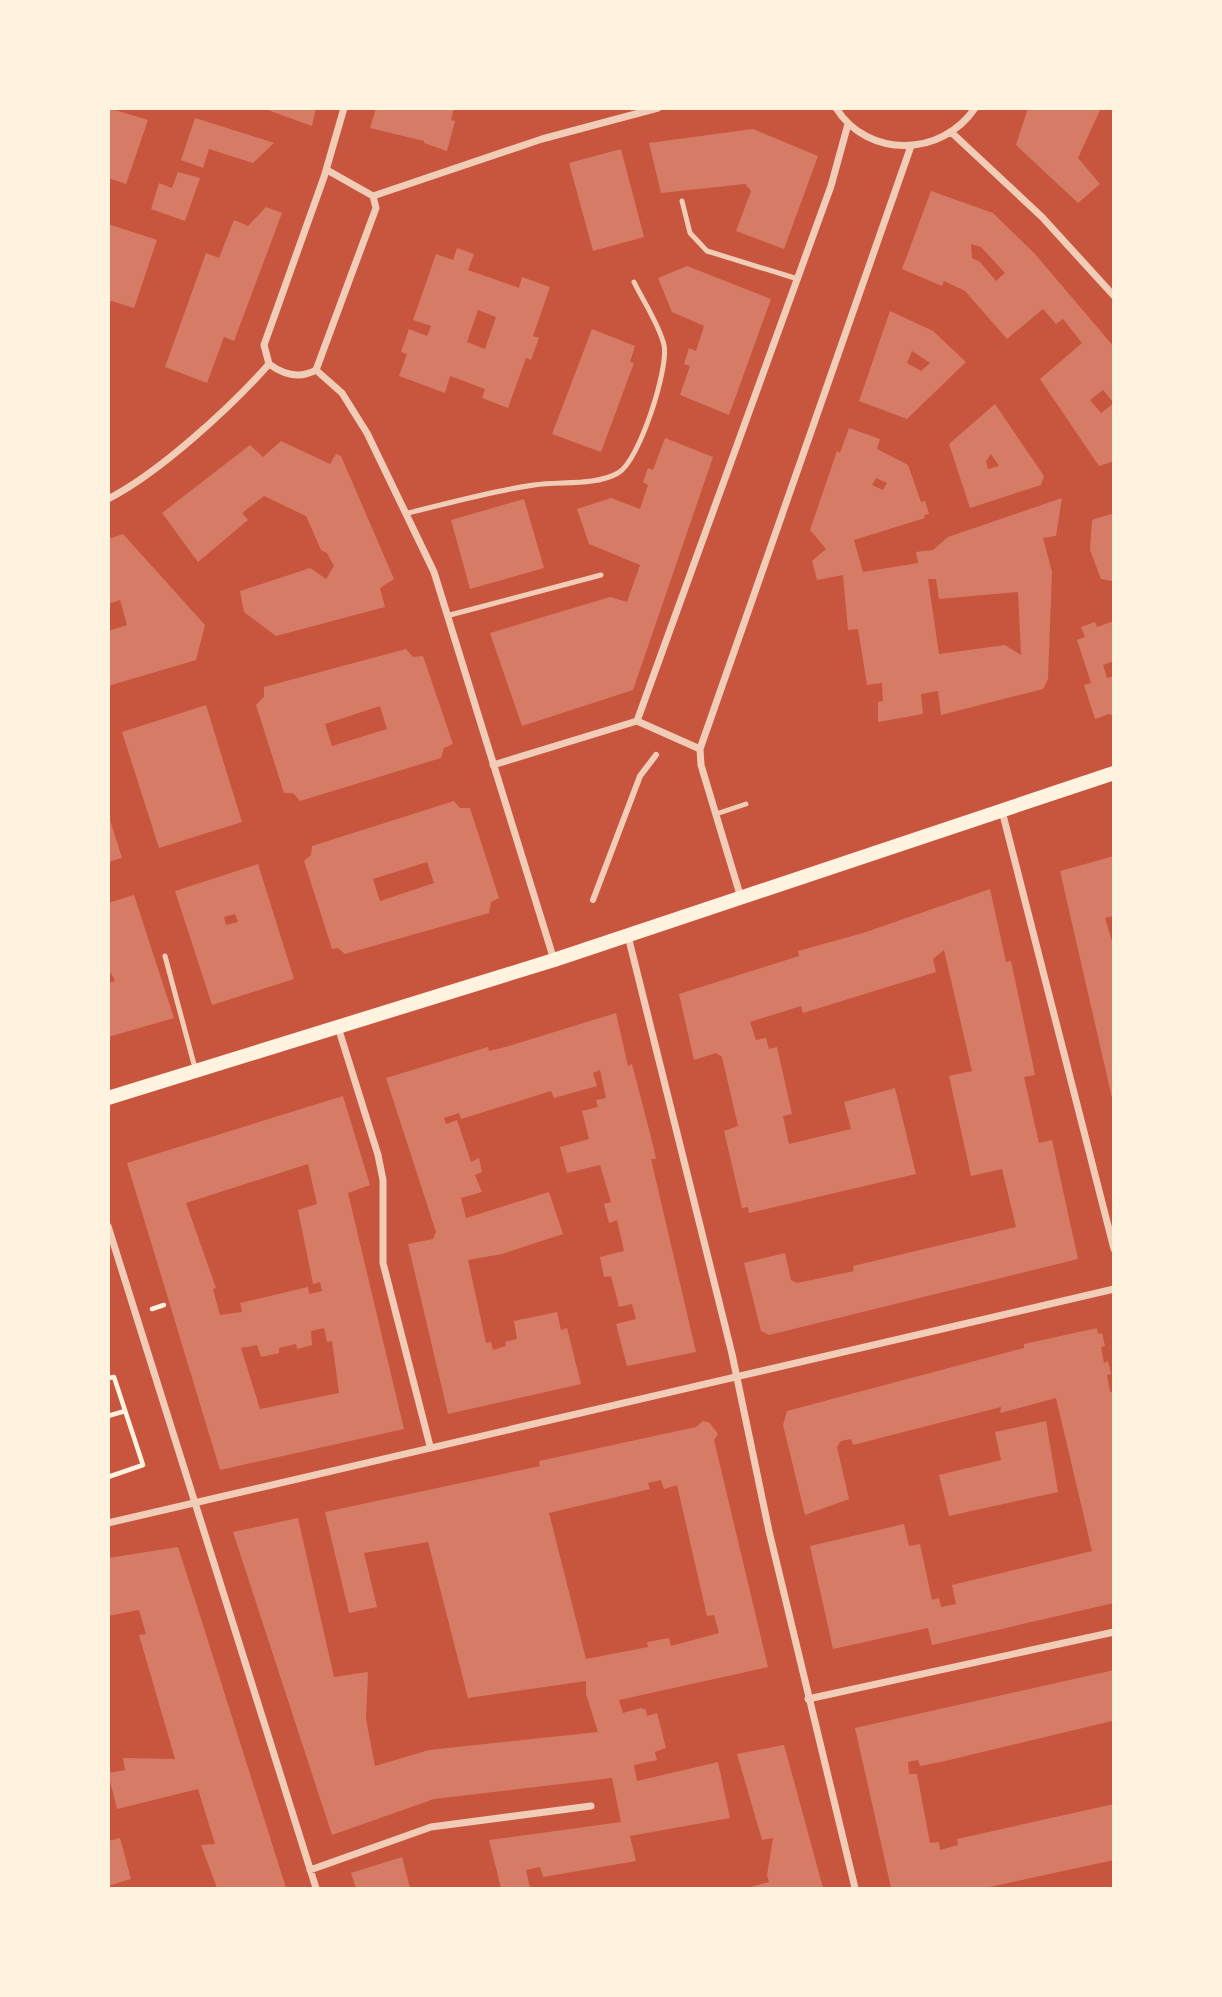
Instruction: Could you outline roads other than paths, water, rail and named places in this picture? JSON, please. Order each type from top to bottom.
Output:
[{"type":"main road","points":[[108,1098],[554,960],[1114,773]]},
{"type":"street","points":[[325,173],[373,196],[375,214],[316,370],[308,374],[290,374],[270,364],[264,345],[325,173],[344,108]]},
{"type":"street","points":[[373,196],[542,139],[658,108]]},
{"type":"street","points":[[836,108],[848,124],[872,139],[911,146],[931,142],[951,132],[975,108]]},
{"type":"street","points":[[637,721],[831,186],[848,124]]},
{"type":"street","points":[[951,132],[1042,217],[1114,296]]},
{"type":"street","points":[[741,899],[701,765],[700,749],[911,146]]},
{"type":"street","points":[[108,499],[125,490],[202,428],[270,364]]},
{"type":"street","points":[[316,370],[348,401],[408,513],[450,615],[493,765],[554,960]]},
{"type":"street","points":[[493,765],[637,721],[700,749]]},
{"type":"street","points":[[593,900],[640,776],[656,755]]},
{"type":"street","points":[[1002,811],[1114,1249]]},
{"type":"street","points":[[628,936],[737,1376],[808,1699],[855,1888]]},
{"type":"street","points":[[338,1027],[378,1155],[383,1180],[383,1264],[430,1447]]},
{"type":"street","points":[[108,1226],[316,1888]]},
{"type":"street","points":[[108,1523],[1114,1289]]},
{"type":"street","points":[[808,1699],[1114,1632]]},
{"type":"street","points":[[310,1870],[431,1827],[591,1807]]},
{"type":"lane","points":[[682,201],[690,233],[707,251],[798,279]]},
{"type":"lane","points":[[408,513],[522,487],[611,476],[626,467],[636,450],[661,375],[664,356],[658,331],[634,282]]},
{"type":"lane","points":[[450,615],[601,576]]},
{"type":"lane","points":[[716,814],[746,804]]},
{"type":"lane","points":[[165,956],[195,1071]]}]
